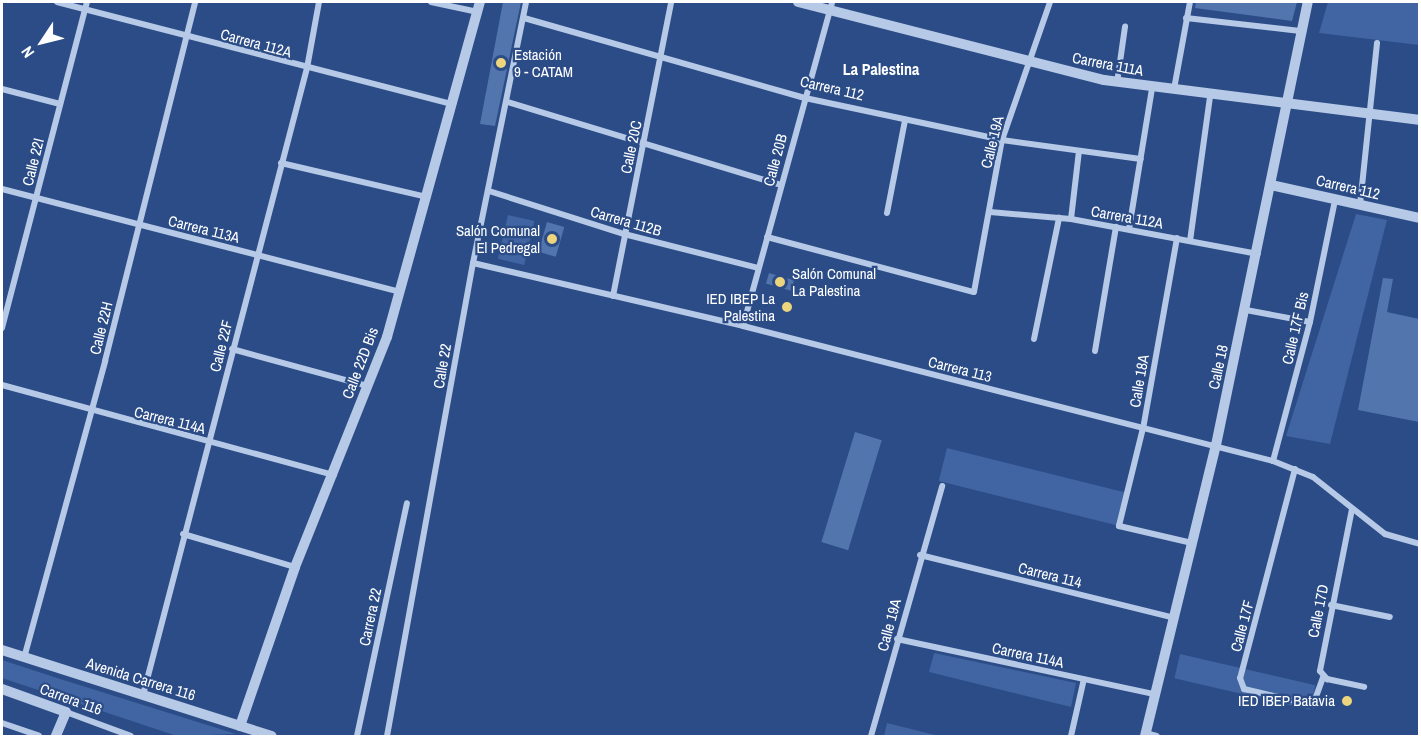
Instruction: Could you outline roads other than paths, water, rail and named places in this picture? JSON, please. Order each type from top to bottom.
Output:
[{"type":"street","name":"Carrera 112A","points":[[57,2],[86,5],[187,36],[450,104]]},
{"type":"street","name":"Calle 22H","points":[[24,658],[140,225],[195,2]]},
{"type":"street","name":"Calle 22F","points":[[143,695],[183,534],[307,68],[319,2]]},
{"type":"street","points":[[431,2],[479,7]]},
{"type":"street","name":"Calle 22","points":[[387,736],[473,263],[508,102],[526,2]]},
{"type":"street","name":"Calle 20C","points":[[613,296],[662,59],[671,2]]},
{"type":"street","name":"Carrera 111A","points":[[798,2],[830,6],[1031,62],[1117,83],[1419,120]]},
{"type":"street","name":"Calle 19A","points":[[767,237],[974,292],[1002,140],[1050,2]]},
{"type":"street","points":[[1174,91],[1190,2]]},
{"type":"street","name":"Calle 18","points":[[1145,735],[1216,446],[1258,254],[1300,31],[1308,2]]},
{"type":"street","name":"Calle 22I","points":[[2,328],[86,5]]},
{"type":"street","name":"Calle 20B","points":[[743,326],[830,6]]},
{"type":"street","name":"Calle 22D Bis","points":[[240,726],[295,567],[334,475],[401,292],[423,196],[479,7]]},
{"type":"street","name":"Carrera 112","points":[[524,18],[805,98],[1002,140],[1141,159]]},
{"type":"street","points":[[1186,18],[1300,31]]},
{"type":"street","points":[[1117,83],[1125,27]]},
{"type":"street","points":[[1360,205],[1377,43]]},
{"type":"street","points":[[1130,229],[1152,88]]},
{"type":"street","points":[[2,89],[60,104]]},
{"type":"street","points":[[1190,241],[1210,96]]},
{"type":"street","points":[[508,102],[781,185]]},
{"type":"street","points":[[887,213],[905,120]]},
{"type":"street","points":[[1071,219],[1079,151]]},
{"type":"street","points":[[281,163],[423,196]]},
{"type":"street","name":"Carrera 112","points":[[1271,185],[1419,218]]},
{"type":"street","name":"Carrera 113A","points":[[2,189],[401,292]]},
{"type":"street","name":"Carrera 112B","points":[[489,191],[624,234],[758,268]]},
{"type":"street","name":"Calle 17F Bis","points":[[1273,461],[1310,322],[1335,200]]},
{"type":"street","name":"Carrera 112A","points":[[990,212],[1071,219],[1258,254]]},
{"type":"street","points":[[1034,339],[1059,218]]},
{"type":"street","points":[[1095,351],[1116,227]]},
{"type":"street","name":"Calle 18A","points":[[1177,238],[1143,428],[1119,526],[1192,543]]},
{"type":"street","name":"Carrera 113","points":[[473,263],[743,326],[1273,461],[1295,469],[1329,488],[1385,534],[1419,544]]},
{"type":"street","points":[[2,288],[11,290]]},
{"type":"street","points":[[1246,310],[1310,322]]},
{"type":"street","points":[[232,349],[367,386]]},
{"type":"street","name":"Carrera 114A","points":[[2,385],[91,412],[334,475]]},
{"type":"street","name":"Calle 17F","points":[[1295,469],[1240,678],[1244,689],[1313,705],[1323,677]]},
{"type":"street","name":"Calle 19A","points":[[871,736],[920,555],[942,486]]},
{"type":"street","name":"Carrera 22","points":[[357,736],[407,502]]},
{"type":"street","name":"Calle 17D","points":[[1323,677],[1320,671],[1331,605],[1352,509]]},
{"type":"street","points":[[183,534],[295,567]]},
{"type":"street","name":"Carrera 114","points":[[920,555],[1174,618]]},
{"type":"street","points":[[1331,605],[1390,617]]},
{"type":"street","name":"Carrera 114A","points":[[897,639],[1154,694]]},
{"type":"street","name":"Avenida Carrera 116","points":[[2,650],[272,736]]},
{"type":"street","points":[[1323,677],[1364,687]]},
{"type":"street","points":[[1071,736],[1084,680]]},
{"type":"street","name":"Carrera 116","points":[[2,689],[131,736]]},
{"type":"street","points":[[56,736],[66,712]]},
{"type":"street","points":[[2,723],[39,736]]},
{"type":"street","points":[[1145,735],[1157,736]]},
{"type":"place","name":"Estación 9 - CATAM","points":[[501,63]]},
{"type":"place","name":"Salón Comunal El Pedregal","points":[[552,239]]},
{"type":"place","name":"Salón Comunal La Palestina","points":[[780,282]]},
{"type":"place","name":"IED IBEP La Palestina","points":[[787,307]]},
{"type":"place","name":"IED IBEP Batavia","points":[[1347,701]]},
{"type":"district","name":"La Palestina","points":[[881,69]]}]
